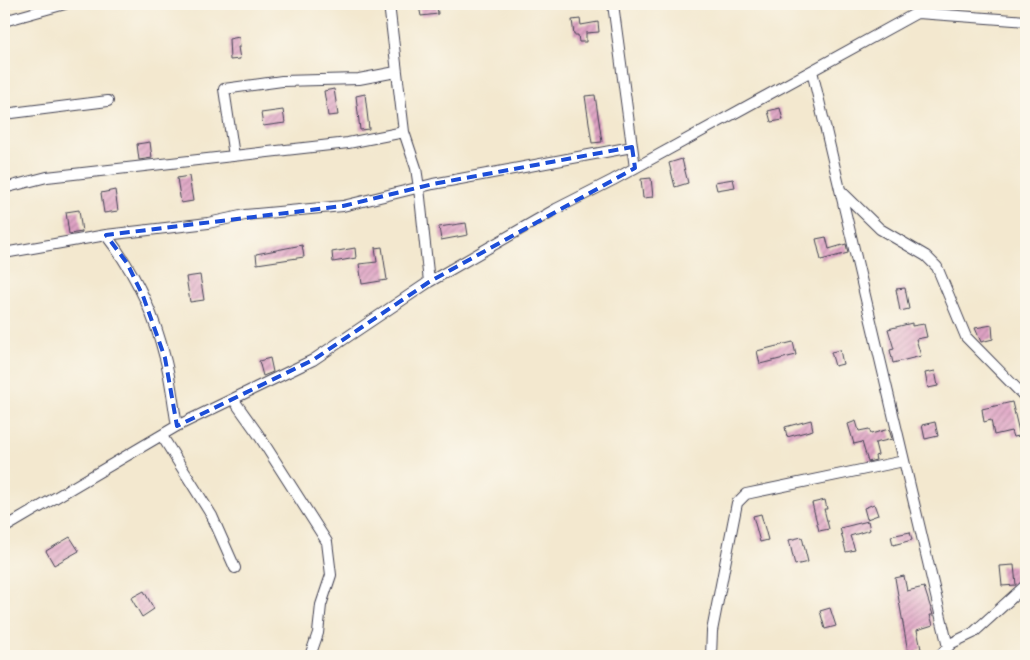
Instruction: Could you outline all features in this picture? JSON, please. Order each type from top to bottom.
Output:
[{"type":"street","points":[[4,21],[65,4]]},
{"type":"street","points":[[390,4],[404,132],[416,168],[420,188],[430,282]]},
{"type":"street","points":[[613,4],[635,168]]},
{"type":"street","points":[[4,528],[177,426],[313,360],[430,282],[556,209],[635,168],[932,4]]},
{"type":"street","points":[[917,13],[1026,21]]},
{"type":"street","points":[[812,71],[948,647]]},
{"type":"street","points":[[234,156],[224,89],[282,81],[359,79],[396,72]]},
{"type":"street","points":[[4,114],[108,101]]},
{"type":"street","points":[[4,188],[48,177],[348,143],[404,132]]},
{"type":"street","points":[[4,252],[106,234],[208,222],[244,215],[343,206],[420,188],[632,147]]},
{"type":"street","points":[[840,190],[880,229],[926,256],[937,267],[966,337],[1026,398]]},
{"type":"street","points":[[106,234],[127,263],[143,296],[165,358],[177,426]]},
{"type":"street","points":[[233,399],[258,434],[327,542],[331,574],[322,605],[318,634],[310,656]]},
{"type":"street","points":[[162,436],[212,516],[235,568]]},
{"type":"street","points":[[711,656],[712,631],[737,503],[746,494],[904,461]]},
{"type":"street","points":[[939,656],[948,647],[973,632],[1026,585]]},
{"type":"highlighted area","points":[[632,147],[635,168],[429,282],[313,360],[177,426],[165,358],[143,296],[127,263],[106,235],[343,206],[433,184]]},
{"type":"building","points":[[437,4],[438,14],[421,16],[419,6]]},
{"type":"building","points":[[580,19],[581,25],[598,22],[599,32],[586,33],[586,42],[579,42],[578,35],[574,35],[572,20]]},
{"type":"building","points":[[239,37],[240,59],[230,60],[229,39]]},
{"type":"building","points":[[334,89],[338,115],[328,116],[324,91]]},
{"type":"building","points":[[365,94],[369,129],[360,130],[356,96]]},
{"type":"building","points":[[595,95],[602,142],[592,143],[585,96]]},
{"type":"building","points":[[780,108],[783,120],[771,122],[768,111]]},
{"type":"building","points":[[283,110],[285,123],[263,126],[261,113]]},
{"type":"building","points":[[150,142],[152,158],[139,160],[137,144]]},
{"type":"building","points":[[682,159],[688,183],[675,187],[669,163]]},
{"type":"building","points":[[189,176],[193,201],[181,203],[177,178]]},
{"type":"building","points":[[651,178],[653,197],[643,198],[641,179]]},
{"type":"building","points":[[733,179],[735,187],[717,190],[715,182]]},
{"type":"building","points":[[115,190],[118,211],[104,213],[101,193]]},
{"type":"building","points":[[79,210],[82,232],[69,234],[66,212]]},
{"type":"building","points":[[466,223],[468,235],[441,240],[439,227]]},
{"type":"building","points":[[826,237],[829,249],[846,244],[848,253],[821,260],[816,239]]},
{"type":"building","points":[[302,245],[304,257],[257,264],[256,254]]},
{"type":"building","points":[[382,247],[387,280],[362,284],[359,264],[377,262],[375,248]]},
{"type":"building","points":[[355,248],[356,258],[333,262],[332,252]]},
{"type":"building","points":[[200,275],[204,300],[190,302],[186,277]]},
{"type":"building","points":[[905,288],[909,309],[900,311],[896,289]]},
{"type":"building","points":[[912,323],[912,326],[924,324],[927,337],[916,339],[921,356],[893,363],[890,350],[894,349],[888,329]]},
{"type":"building","points":[[992,325],[993,339],[981,342],[975,328]]},
{"type":"building","points":[[793,342],[796,355],[760,364],[757,351]]},
{"type":"building","points":[[840,350],[843,364],[835,366],[831,352]]},
{"type":"building","points":[[270,358],[273,372],[263,376],[259,361]]},
{"type":"building","points":[[935,371],[938,386],[928,388],[925,373]]},
{"type":"building","points":[[1012,402],[1020,436],[1013,437],[1011,431],[994,435],[991,420],[984,422],[982,409]]},
{"type":"building","points":[[811,420],[813,430],[787,437],[785,427]]},
{"type":"building","points":[[856,421],[859,431],[869,429],[871,434],[889,429],[892,439],[875,443],[878,455],[875,456],[876,460],[868,462],[862,442],[854,444],[848,424]]},
{"type":"building","points":[[935,422],[938,436],[925,439],[922,425]]},
{"type":"building","points":[[825,500],[827,509],[824,509],[829,529],[819,531],[812,503]]},
{"type":"building","points":[[874,504],[878,515],[867,519],[864,508]]},
{"type":"building","points":[[761,514],[768,540],[760,542],[753,516]]},
{"type":"building","points":[[868,521],[870,530],[850,536],[855,550],[846,552],[840,528]]},
{"type":"building","points":[[910,532],[912,540],[893,545],[891,536]]},
{"type":"building","points":[[70,537],[79,551],[54,565],[46,551]]},
{"type":"building","points":[[802,537],[808,562],[795,565],[789,540]]},
{"type":"building","points":[[1014,565],[1016,585],[1002,586],[1000,566]]},
{"type":"building","points":[[904,576],[907,591],[924,587],[933,615],[930,615],[933,625],[917,630],[921,649],[917,650],[918,656],[910,656],[908,652],[895,578]]},
{"type":"building","points":[[144,591],[154,609],[142,617],[131,598]]},
{"type":"building","points":[[830,608],[836,626],[825,629],[820,611]]}]
